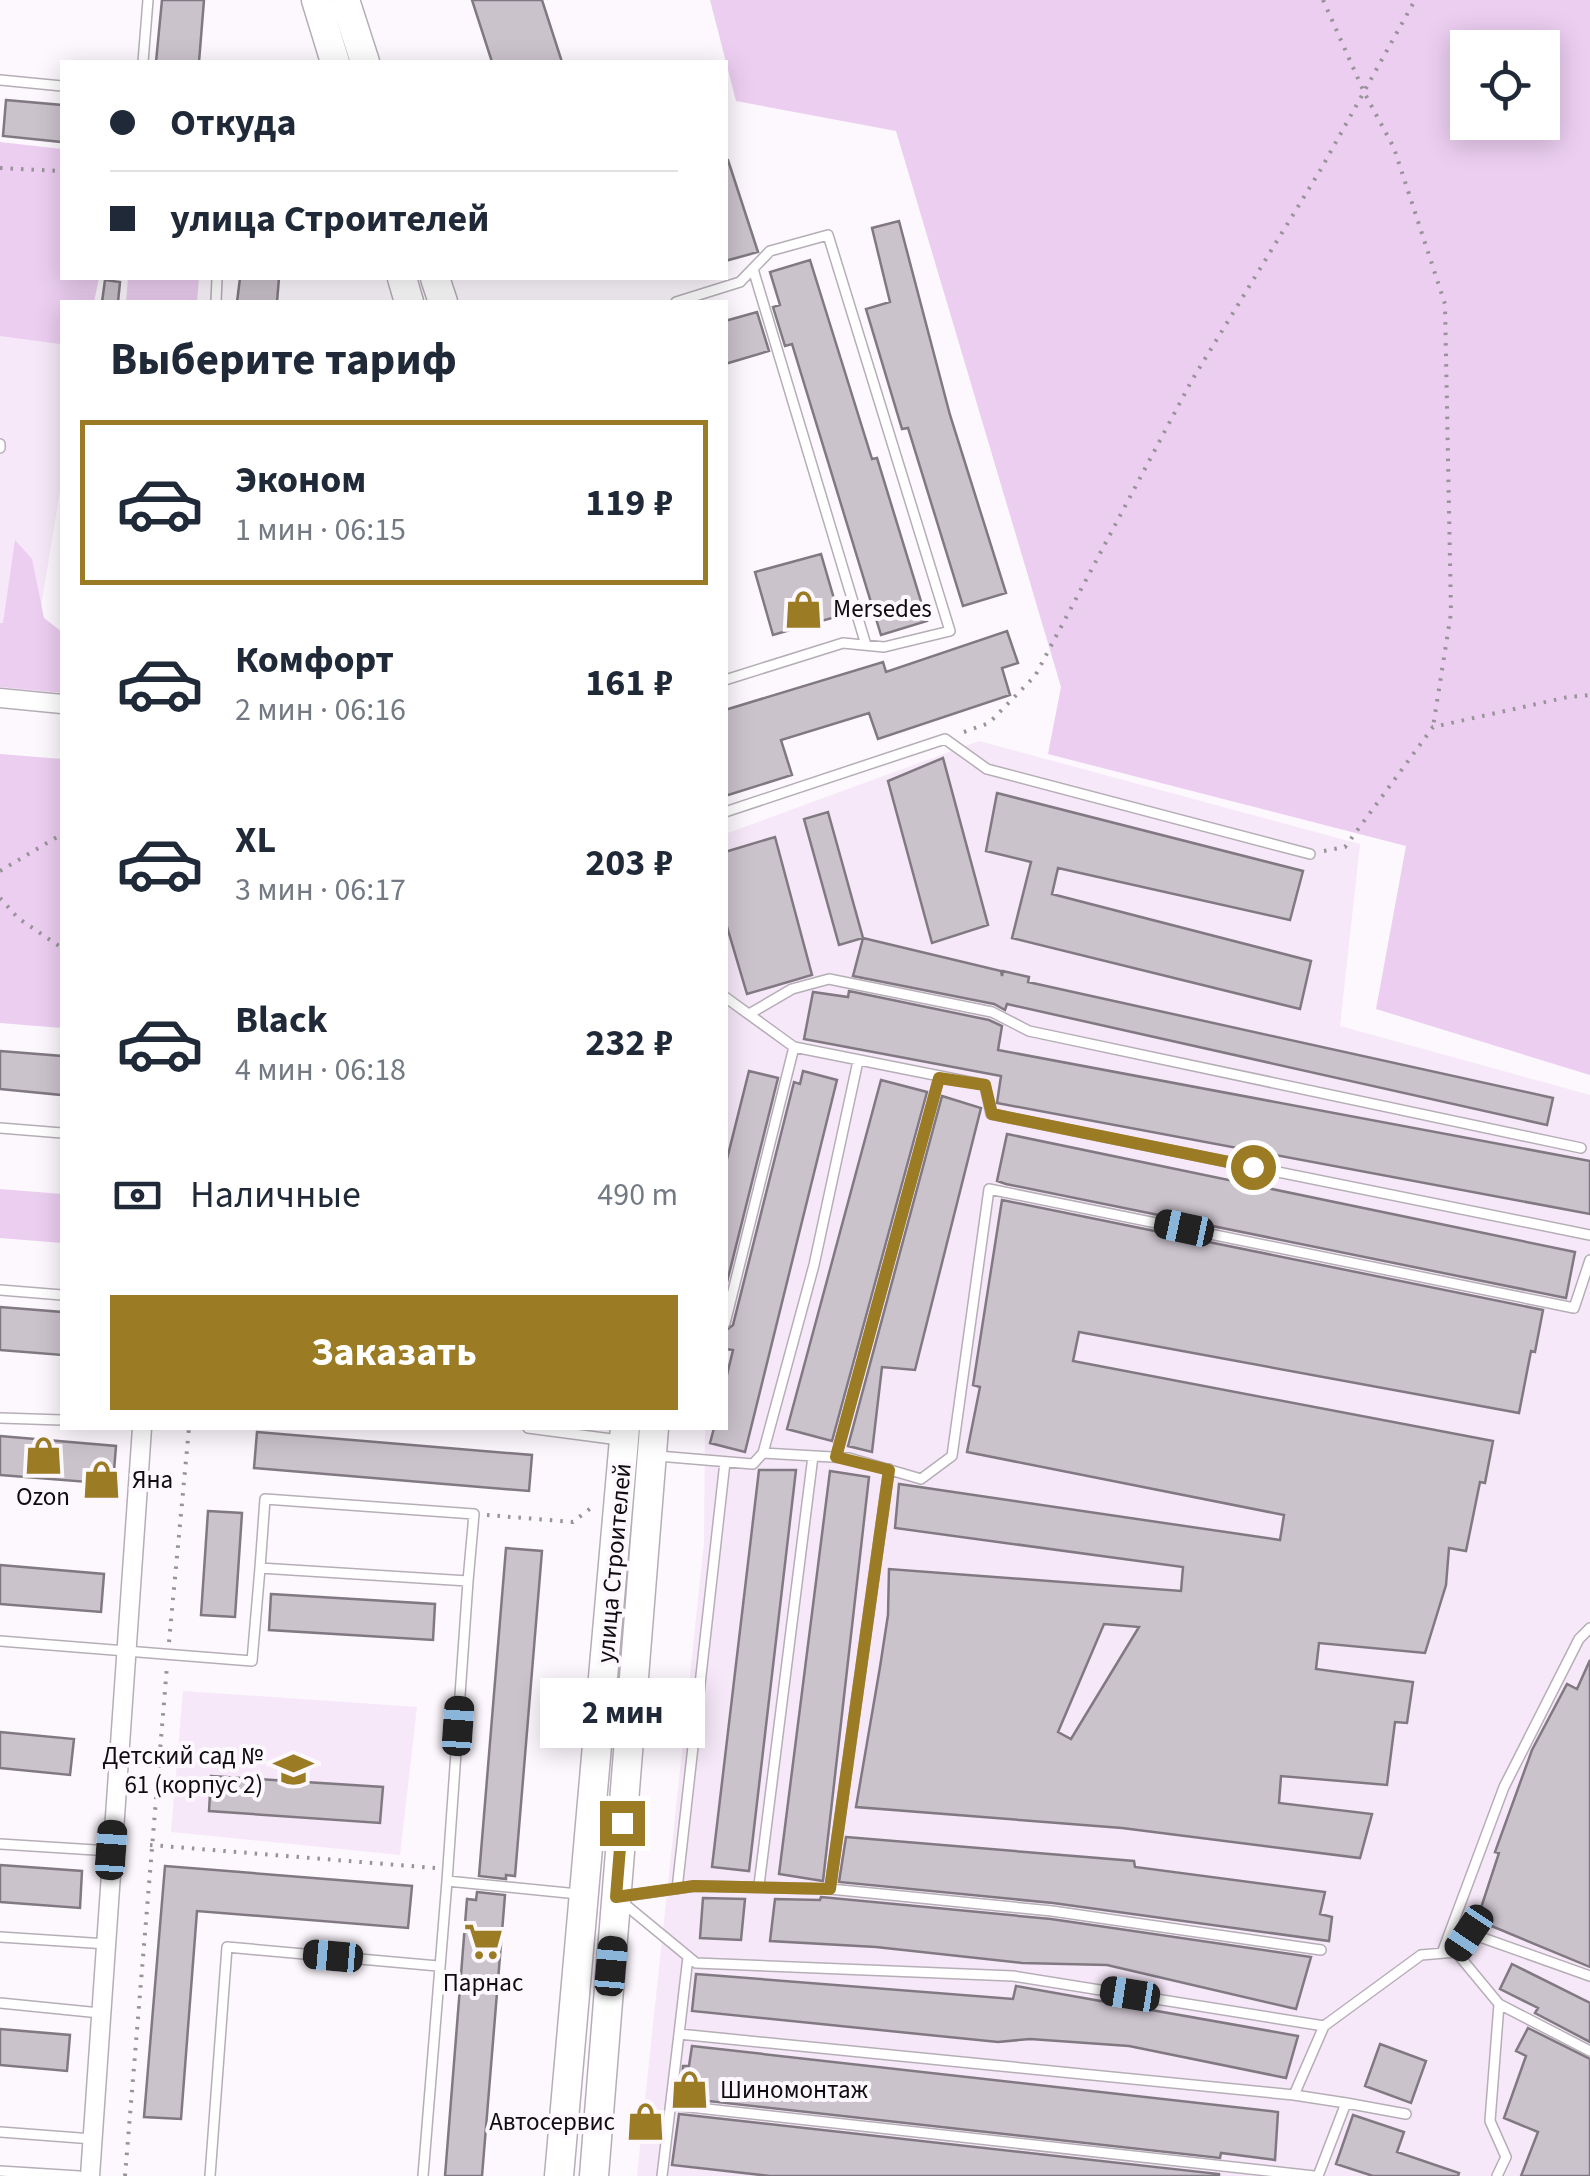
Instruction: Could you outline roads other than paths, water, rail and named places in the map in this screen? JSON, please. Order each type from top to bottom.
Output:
[{"type":"main road","points":[[316,0],[334,60]]},
{"type":"main road","points":[[346,0],[364,60]]},
{"type":"main road","name":"улица Строителей","points":[[559,2176],[625,1434]]},
{"type":"main road","name":"улица Строителей","points":[[594,2176],[653,1442]]},
{"type":"main road","points":[[586,1894],[616,1897]]},
{"type":"street","points":[[0,698],[60,704]]},
{"type":"street","points":[[90,2176],[142,1430]]},
{"type":"lane","points":[[142,60],[148,0]]},
{"type":"lane","points":[[0,80],[60,86]]},
{"type":"lane","points":[[682,300],[740,282],[770,252],[828,235],[950,631],[884,647],[843,642],[728,679]]},
{"type":"lane","points":[[753,269],[866,645]]},
{"type":"lane","points":[[728,811],[945,739],[986,769],[1310,854]]},
{"type":"lane","points":[[751,1013],[792,989],[829,979],[992,1012],[1029,1031],[1581,1148]]},
{"type":"lane","points":[[728,999],[794,1048],[985,1085],[992,1114],[1590,1236]]},
{"type":"lane","points":[[728,1312],[794,1048]]},
{"type":"lane","points":[[653,1442],[725,1462],[753,1464],[763,1453],[814,1265],[858,1061]]},
{"type":"lane","points":[[836,1457],[939,1078]]},
{"type":"lane","points":[[0,1128],[60,1134]]},
{"type":"lane","points":[[763,1453],[836,1457],[921,1479],[952,1456],[989,1188],[1574,1308],[1590,1260]]},
{"type":"lane","points":[[0,1290],[60,1295]]},
{"type":"lane","points":[[0,1418],[60,1420]]},
{"type":"lane","points":[[560,1430],[625,1434]]},
{"type":"lane","points":[[759,1885],[813,1456]]},
{"type":"lane","points":[[677,1889],[725,1462]]},
{"type":"lane","points":[[830,1889],[889,1470]]},
{"type":"lane","points":[[0,1641],[252,1661],[265,1499],[474,1514],[423,2176]]},
{"type":"lane","points":[[260,1568],[468,1581]]},
{"type":"lane","points":[[1442,1954],[1504,1786],[1579,1638],[1590,1628]]},
{"type":"lane","points":[[0,1844],[111,1850]]},
{"type":"lane","points":[[447,1875],[586,1894]]},
{"type":"lane","points":[[616,1897],[759,1885],[830,1889],[1052,1911],[1321,1950]]},
{"type":"lane","points":[[616,1897],[696,1963],[1013,1976],[1324,2026]]},
{"type":"lane","points":[[1294,2095],[1324,2026],[1421,1956],[1456,1952],[1469,1933],[1590,1976]]},
{"type":"lane","points":[[0,1937],[107,1944]]},
{"type":"lane","points":[[210,2176],[227,1947],[438,1966]]},
{"type":"lane","points":[[1456,1952],[1498,2004],[1590,2050]]},
{"type":"lane","points":[[662,2176],[688,1957]]},
{"type":"lane","points":[[0,2004],[100,2012]]},
{"type":"lane","points":[[1497,2176],[1506,2157],[1490,2122],[1498,2004]]},
{"type":"lane","points":[[679,2034],[1294,2095],[1406,2114]]},
{"type":"lane","points":[[671,2104],[1316,2176],[1346,2103]]},
{"type":"lane","points":[[0,2132],[94,2139]]},
{"type":"lane","points":[[0,2170],[79,2176]]},
{"type":"place","name":"Mersedes","points":[[803,609]]},
{"type":"place","name":"Ozon","points":[[43,1456]]},
{"type":"place","name":"Яна","points":[[102,1480]]},
{"type":"place","name":"Детский сад № 61 (корпус 2)","points":[[293,1770]]},
{"type":"place","name":"Парнас","points":[[483,1942]]},
{"type":"place","name":"Шиномонтаж","points":[[690,2090]]},
{"type":"place","name":"Автосервис","points":[[645,2122]]}]
